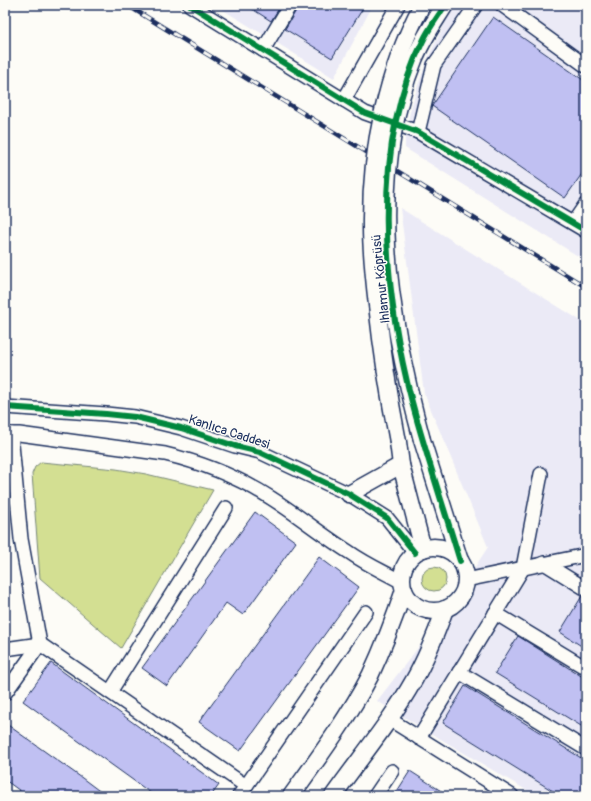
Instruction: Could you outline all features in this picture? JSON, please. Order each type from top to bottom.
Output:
[{"type":"street","points":[[190,5],[366,113],[418,132],[586,231]]},
{"type":"street","points":[[263,50],[290,5]]},
{"type":"street","points":[[344,100],[398,5]]},
{"type":"street","name":"Ihlamur Köprüsü","points":[[419,551],[401,465],[382,353],[371,249],[371,202],[376,156],[386,98],[402,47],[422,5]]},
{"type":"street","name":"Ihlamur Köprüsü","points":[[445,5],[423,40],[407,80],[395,124],[388,172],[386,200],[388,258],[396,324],[411,401],[460,561]]},
{"type":"street","points":[[418,132],[434,65],[476,5]]},
{"type":"street","points":[[502,5],[586,66]]},
{"type":"street","points":[[573,223],[586,204]]},
{"type":"street","name":"Kanlıca Caddesi","points":[[5,407],[135,417],[164,423],[235,446],[260,452],[349,494],[387,518],[419,551]]},
{"type":"street","points":[[5,693],[40,644],[21,539],[8,434],[19,434],[165,454],[215,469],[250,485],[271,498],[350,553],[403,586],[413,604],[428,611],[445,610],[453,606],[463,593],[466,580],[464,568],[460,561],[447,550],[431,547],[419,551],[409,559],[402,574],[403,586],[383,648],[360,693],[338,730],[291,796]]},
{"type":"street","points":[[349,494],[401,465]]},
{"type":"street","points":[[419,738],[523,568],[541,474]]},
{"type":"street","points":[[110,692],[226,508]]},
{"type":"street","points":[[466,580],[586,555]]},
{"type":"street","points":[[544,563],[586,588]]},
{"type":"street","points":[[333,796],[403,698],[426,657],[445,610]]},
{"type":"street","points":[[5,649],[40,644],[110,692],[243,791],[366,612]]},
{"type":"street","points":[[495,613],[586,668]]},
{"type":"street","points":[[459,672],[586,749]]},
{"type":"street","points":[[388,719],[512,796]]},
{"type":"street","points":[[375,796],[392,771]]},
{"type":"shaded area","points":[[215,5],[373,5],[334,78]]},
{"type":"shaded area","points":[[454,5],[586,5],[586,261],[405,148],[405,134],[418,85],[428,58]]},
{"type":"shaded area","points":[[400,208],[586,324],[586,796],[536,796],[377,701],[447,610],[488,547],[424,393]]},
{"type":"green space","points":[[41,462],[116,469],[146,474],[213,490],[121,648],[40,578],[32,474],[35,467]]},
{"type":"green space","points":[[434,567],[443,570],[446,579],[443,588],[434,591],[425,588],[422,579],[425,570]]},
{"type":"building","points":[[246,5],[281,5],[271,21]]},
{"type":"building","points":[[298,5],[365,5],[332,58],[285,29]]},
{"type":"building","points":[[493,17],[586,82],[586,168],[565,198],[432,106]]},
{"type":"building","points":[[255,512],[296,542],[243,615],[226,603],[167,686],[142,668]]},
{"type":"building","points":[[319,557],[359,587],[240,751],[199,722]]},
{"type":"building","points":[[582,596],[586,597],[586,649],[560,632]]},
{"type":"building","points":[[518,636],[586,679],[586,729],[495,673]]},
{"type":"building","points":[[51,663],[219,785],[211,796],[155,796],[23,701]]},
{"type":"building","points":[[465,686],[586,761],[586,796],[561,796],[443,723]]},
{"type":"building","points":[[5,723],[106,796],[27,796],[5,780]]},
{"type":"building","points":[[410,771],[449,796],[394,796]]},
{"type":"railway","points":[[127,5],[586,287]]},
{"type":"cycle path","points":[[190,5],[365,113],[418,132],[586,231]]},
{"type":"cycle path","points":[[445,5],[425,36],[406,82],[395,126],[389,172],[387,219],[389,267],[394,314],[402,359],[417,422],[460,561]]},
{"type":"cycle path","points":[[5,407],[135,417],[181,428],[235,446],[260,452],[349,494],[387,518],[415,553]]}]
